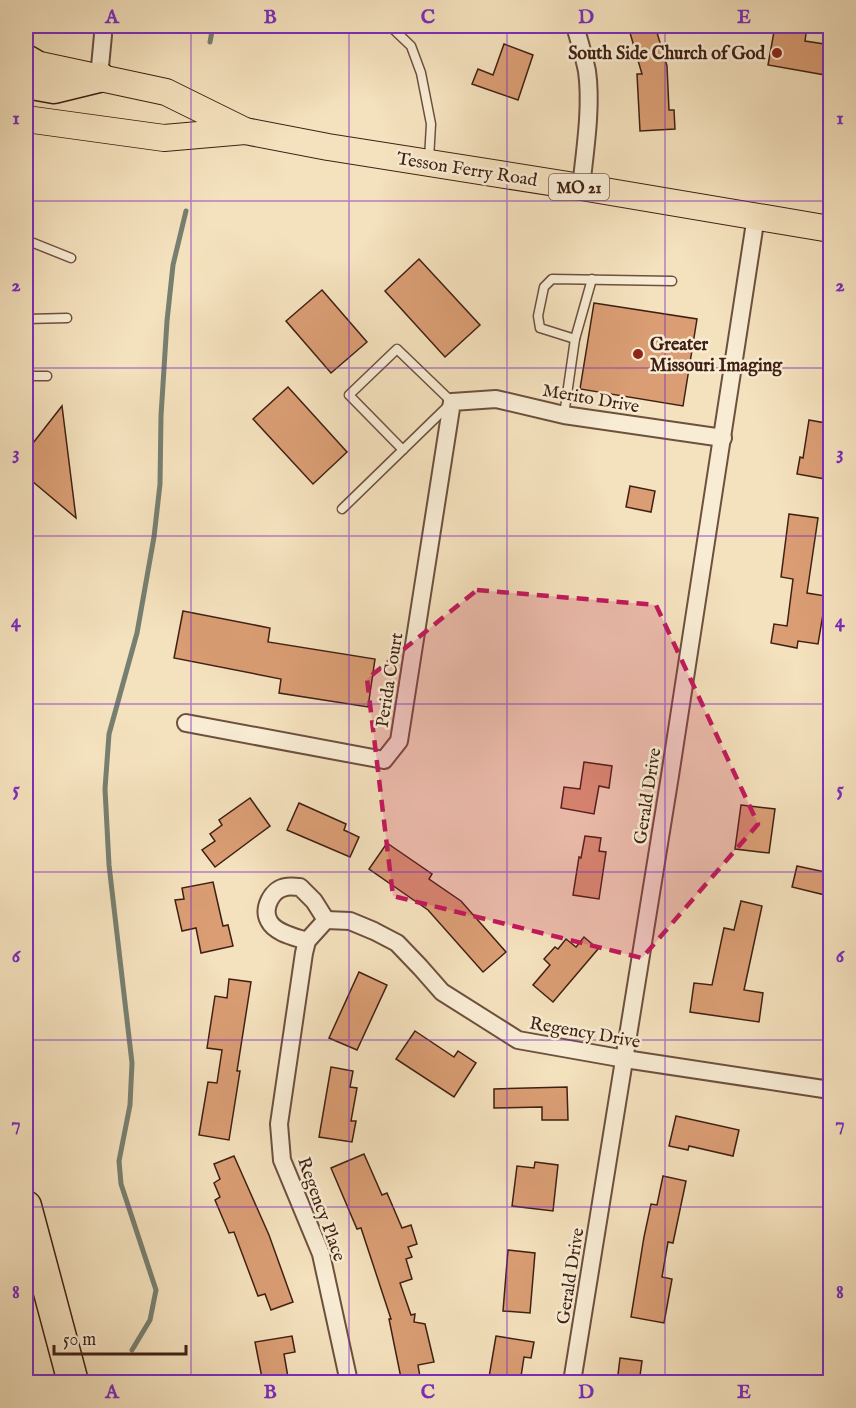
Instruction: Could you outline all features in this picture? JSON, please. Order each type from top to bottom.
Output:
[{"type":"highway","points":[[27,67],[54,88],[99,77]]},
{"type":"highway","points":[[26,1206],[73,1383]]},
{"type":"main road","name":"Tesson Ferry Road","points":[[99,77],[166,92],[245,131],[328,147],[831,229]]},
{"type":"main road","name":"Tesson Ferry Road","points":[[26,119],[164,138],[245,131]]},
{"type":"street","points":[[99,77],[102,26]]},
{"type":"street","points":[[575,26],[587,71],[588,94],[581,187]]},
{"type":"street","name":"Gerald Drive","points":[[572,1383],[723,438],[756,216]]},
{"type":"street","name":"Merito Drive","points":[[452,402],[496,399],[564,415],[723,438]]},
{"type":"street","name":"Perida Court","points":[[186,723],[384,760],[399,741],[452,402]]},
{"type":"street","points":[[284,886],[300,887],[314,901],[326,920],[307,941],[280,932],[269,921],[267,907],[272,895],[284,886]]},
{"type":"street","name":"Regency Drive","points":[[326,920],[350,921],[397,944],[442,992],[518,1040],[625,1059],[831,1090]]},
{"type":"street","name":"Regency Place","points":[[307,941],[279,1124],[282,1160],[321,1254],[350,1383]]},
{"type":"lane","points":[[390,26],[411,46],[421,73],[431,124],[429,162]]},
{"type":"lane","points":[[26,299],[27,240],[71,258]]},
{"type":"lane","points":[[575,339],[540,328],[538,316],[544,286],[552,279],[672,281]]},
{"type":"lane","points":[[564,415],[575,339],[592,279]]},
{"type":"lane","points":[[26,319],[67,318]]},
{"type":"lane","points":[[342,508],[403,450],[452,402],[397,349],[349,395],[403,450]]},
{"type":"lane","points":[[26,376],[47,376]]},
{"type":"highlighted area","points":[[477,590],[656,605],[758,824],[642,958],[393,896],[367,679]]},
{"type":"building","points":[[628,26],[655,26],[667,66],[669,110],[674,110],[675,129],[640,131],[637,74],[642,74]]},
{"type":"building","points":[[775,26],[807,26],[805,41],[831,45],[831,76],[768,65]]},
{"type":"building","points":[[504,44],[533,55],[518,100],[472,84],[478,69],[493,75]]},
{"type":"building","points":[[419,259],[480,325],[445,357],[385,291]]},
{"type":"building","points":[[322,290],[367,342],[331,373],[286,321]]},
{"type":"building","name":"Greater Missouri Imaging","points":[[594,303],[697,319],[683,406],[580,389]]},
{"type":"building","points":[[288,387],[347,452],[313,484],[253,419]]},
{"type":"building","points":[[62,406],[76,518],[26,476],[26,452]]},
{"type":"building","points":[[809,420],[831,424],[831,480],[797,474],[800,457],[803,458]]},
{"type":"building","points":[[630,486],[655,491],[651,512],[626,507]]},
{"type":"building","points":[[789,514],[818,518],[807,593],[826,596],[818,644],[798,641],[797,648],[771,643],[774,624],[787,626],[793,579],[781,577]]},
{"type":"building","points":[[183,611],[270,628],[268,642],[375,659],[368,707],[279,693],[281,679],[174,658]]},
{"type":"building","points":[[584,762],[612,766],[609,788],[599,786],[594,814],[561,808],[564,787],[580,789]]},
{"type":"building","points":[[250,798],[270,826],[215,867],[202,850],[215,841],[210,834],[222,825],[219,820]]},
{"type":"building","points":[[299,803],[346,824],[344,830],[359,837],[350,857],[287,830]]},
{"type":"building","points":[[741,805],[775,809],[769,853],[735,849]]},
{"type":"building","points":[[585,836],[601,838],[599,851],[606,852],[599,899],[573,895]]},
{"type":"building","points":[[387,843],[432,874],[429,879],[461,901],[506,952],[483,972],[428,910],[369,869]]},
{"type":"building","points":[[797,866],[830,873],[825,895],[792,887]]},
{"type":"building","points":[[213,882],[223,926],[228,925],[233,946],[201,953],[196,928],[182,931],[175,900],[184,899],[182,888]]},
{"type":"building","points":[[741,901],[762,906],[744,990],[763,993],[759,1022],[690,1012],[694,983],[712,985],[724,928],[734,930]]},
{"type":"building","points":[[584,937],[598,949],[553,1002],[533,985],[550,965],[544,959],[555,947],[558,949],[566,939],[576,947]]},
{"type":"building","points":[[359,972],[387,985],[357,1050],[329,1038]]},
{"type":"building","points":[[229,979],[251,982],[229,1140],[199,1135],[208,1082],[217,1083],[222,1050],[207,1048],[215,996],[227,998]]},
{"type":"building","points":[[415,1031],[454,1057],[458,1051],[476,1063],[454,1097],[396,1059]]},
{"type":"building","points":[[331,1067],[353,1071],[350,1087],[357,1088],[351,1121],[356,1121],[352,1142],[319,1137]]},
{"type":"building","points":[[567,1087],[568,1120],[542,1120],[542,1107],[494,1108],[494,1089]]},
{"type":"building","points":[[676,1116],[739,1130],[733,1156],[689,1146],[688,1150],[669,1146]]},
{"type":"building","points":[[364,1154],[382,1195],[387,1193],[402,1228],[411,1225],[417,1244],[408,1247],[412,1257],[406,1259],[412,1279],[400,1283],[411,1315],[415,1314],[414,1322],[425,1324],[434,1362],[418,1365],[421,1383],[402,1383],[389,1319],[391,1319],[361,1228],[357,1229],[331,1168]]},
{"type":"building","points":[[234,1156],[269,1235],[293,1302],[271,1310],[265,1294],[258,1296],[234,1232],[229,1233],[215,1200],[220,1197],[214,1183],[220,1179],[214,1164]]},
{"type":"building","points":[[535,1162],[558,1165],[553,1211],[512,1206],[517,1166],[534,1168]]},
{"type":"building","points":[[663,1176],[686,1181],[673,1243],[668,1242],[662,1277],[672,1279],[664,1323],[631,1317],[651,1204],[657,1205]]},
{"type":"building","points":[[508,1250],[535,1253],[530,1313],[503,1311]]},
{"type":"building","points":[[292,1336],[295,1352],[284,1354],[289,1383],[263,1383],[255,1342]]},
{"type":"building","points":[[496,1336],[534,1342],[531,1358],[524,1357],[520,1383],[488,1383]]},
{"type":"building","points":[[620,1358],[642,1361],[639,1383],[617,1383]]},
{"type":"waterway","points":[[210,42],[213,26]]},
{"type":"waterway","points":[[132,1350],[150,1320],[156,1290],[121,1184],[119,1161],[130,1105],[132,1063],[109,865],[105,789],[109,734],[137,633],[154,537],[160,484],[161,416],[167,321],[173,265],[186,211]]},
{"type":"place","name":"South Side Church of God","points":[[777,53]]},
{"type":"place","name":"Greater Missouri Imaging","points":[[638,354]]}]
